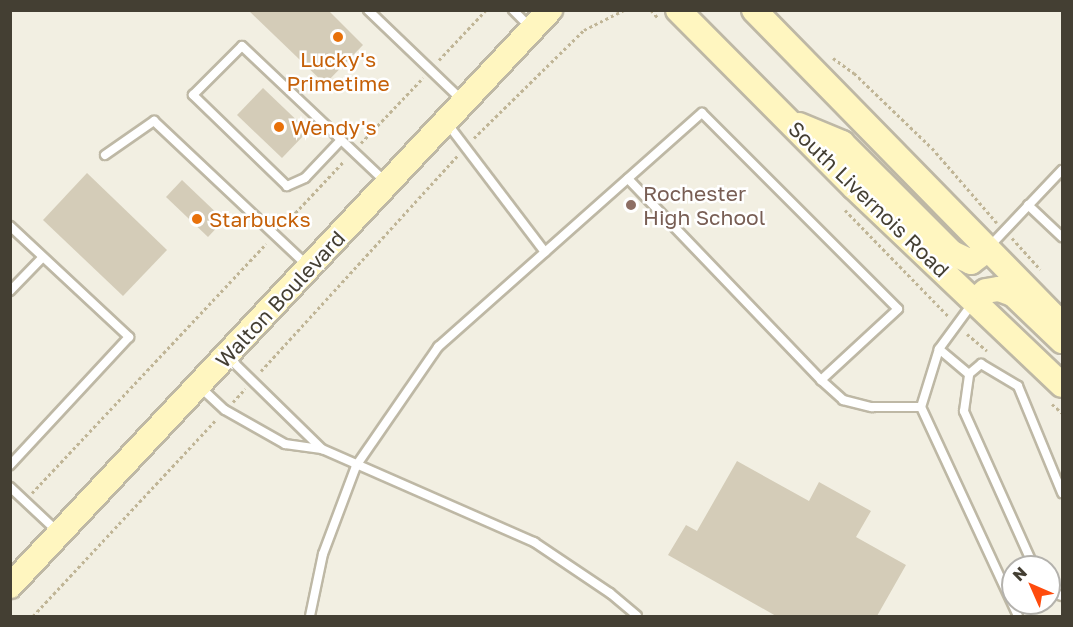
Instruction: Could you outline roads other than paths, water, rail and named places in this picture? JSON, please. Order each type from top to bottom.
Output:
[{"type":"main road","name":"Walton Boulevard","points":[[10,586],[550,10]]},
{"type":"main road","name":"South Livernois Road","points":[[678,10],[786,119],[1062,385]]},
{"type":"main road","points":[[758,12],[987,250],[1062,324]]},
{"type":"main road","points":[[786,119],[842,143],[952,253],[971,262],[987,250]]},
{"type":"main road","points":[[975,300],[986,291],[999,289],[1013,294],[1062,341]]},
{"type":"main road","points":[[1036,360],[1062,366]]},
{"type":"lane","points":[[368,10],[465,103]]},
{"type":"lane","points":[[513,10],[532,29]]},
{"type":"lane","points":[[341,141],[305,178],[287,186],[193,95],[242,46],[388,184]]},
{"type":"lane","points":[[310,616],[323,554],[356,466],[438,347],[702,113],[898,309],[821,380]]},
{"type":"lane","points":[[105,155],[154,121],[309,268]]},
{"type":"lane","points":[[446,122],[545,252]]},
{"type":"lane","points":[[987,250],[1062,170]]},
{"type":"lane","points":[[628,179],[821,380],[843,400],[872,407],[921,407]]},
{"type":"lane","points":[[1028,205],[1062,237]]},
{"type":"lane","points":[[10,226],[129,338],[10,465]]},
{"type":"lane","points":[[10,291],[43,256]]},
{"type":"lane","points":[[975,300],[939,350],[921,407],[1018,616]]},
{"type":"lane","points":[[939,350],[969,374]]},
{"type":"lane","points":[[226,356],[322,449],[356,466],[534,542],[610,593],[637,616]]},
{"type":"lane","points":[[1029,555],[964,411],[969,374],[981,364],[1018,386],[1062,493]]},
{"type":"lane","points":[[199,385],[225,410],[285,444],[322,449]]},
{"type":"lane","points":[[10,487],[60,534]]},
{"type":"place","name":"Lucky's Primetime","points":[[338,37]]},
{"type":"place","name":"Wendy's","points":[[279,127]]},
{"type":"place","name":"Rochester High School","points":[[631,205]]},
{"type":"place","name":"Starbucks","points":[[197,219]]}]
